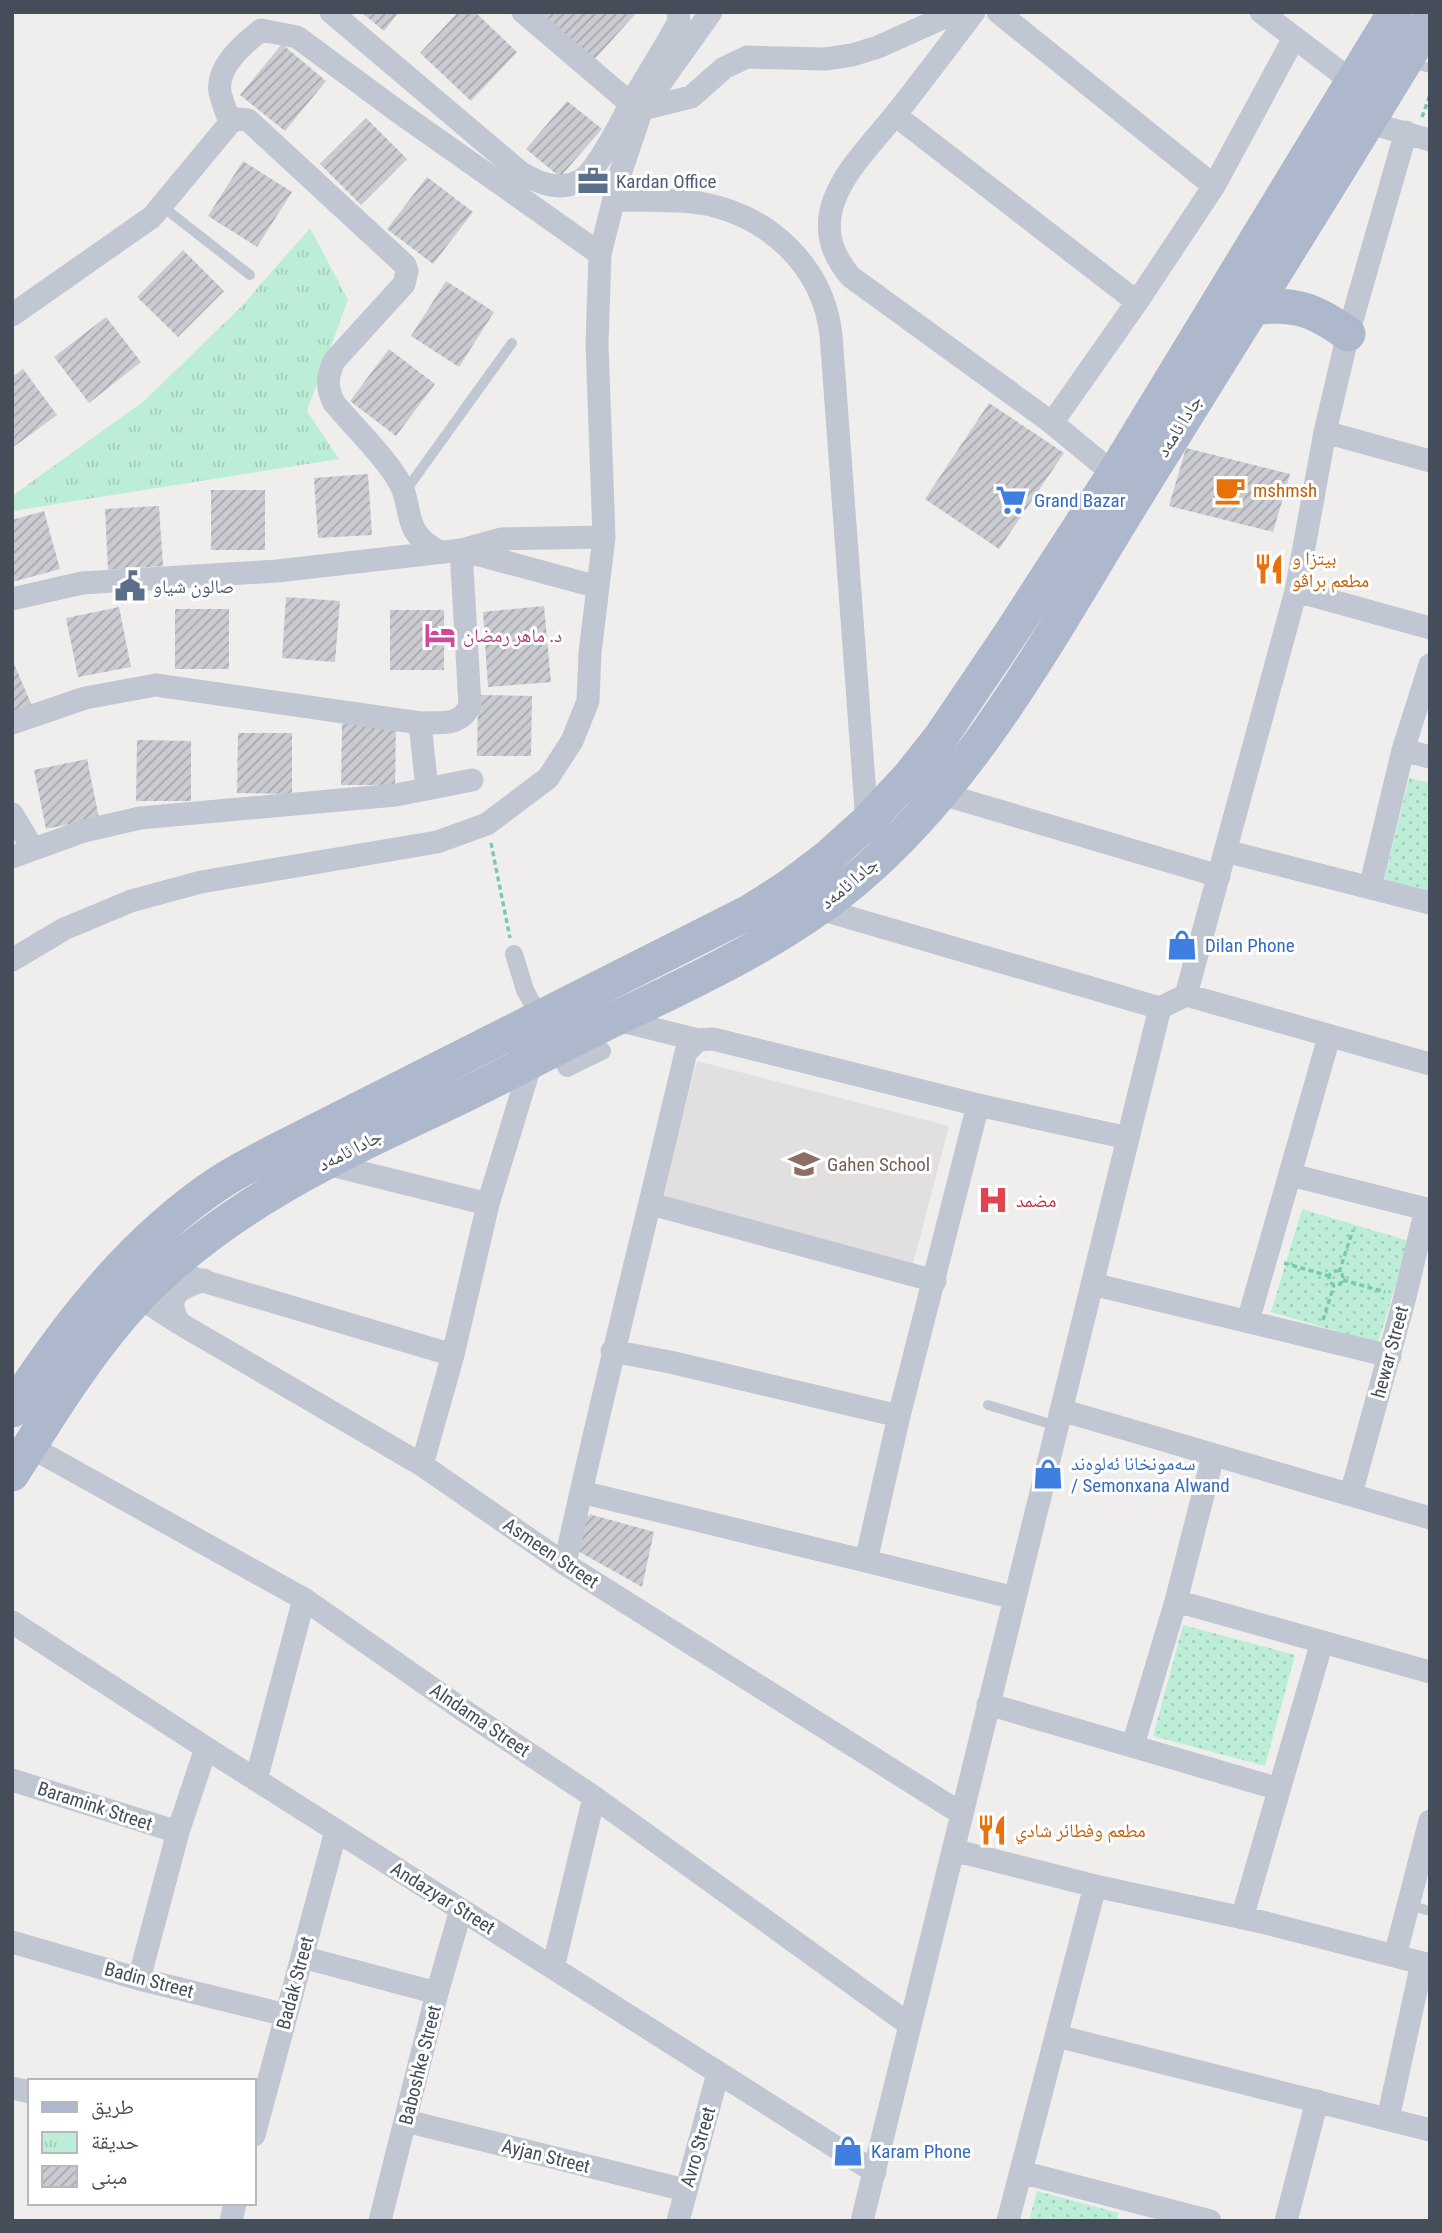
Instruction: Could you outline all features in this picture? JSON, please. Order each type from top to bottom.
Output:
[{"type":"main road","name":"جادا ئامەد","points":[[21,1396],[64,1334],[137,1251],[178,1214],[222,1181],[274,1152],[751,911],[818,865],[867,822],[909,778],[940,738],[1011,633],[1114,474],[1395,12]]},
{"type":"main road","name":"جادا ئامەد","points":[[21,1460],[91,1355],[139,1297],[166,1270],[240,1212],[323,1163],[531,1063],[608,1035],[669,994],[820,909],[899,841],[942,794],[1017,688],[1368,123],[1418,64],[1430,20]]},
{"type":"main road","points":[[1253,309],[1283,306],[1312,311],[1348,334]]},
{"type":"main road","points":[[64,1334],[91,1355]]},
{"type":"main road","points":[[21,1396],[58,1402]]},
{"type":"street","points":[[331,12],[520,173],[551,186],[568,185],[584,179],[711,12]]},
{"type":"street","points":[[523,12],[637,106],[691,97],[724,68],[747,57],[825,59],[852,55],[878,47],[956,12]]},
{"type":"street","points":[[12,960],[64,929],[131,901],[201,882],[437,842],[487,824],[548,778],[572,741],[587,701],[604,537],[597,344],[600,254],[637,106],[679,21],[678,12]]},
{"type":"street","points":[[974,12],[849,170],[832,205],[832,244],[839,263],[851,277],[1052,423],[1114,474]]},
{"type":"street","points":[[998,12],[1214,186]]},
{"type":"street","points":[[1261,12],[1354,83]]},
{"type":"street","points":[[230,123],[219,89],[223,71],[242,46],[261,30],[297,37],[600,254]]},
{"type":"street","points":[[1052,423],[1214,186],[1294,38]]},
{"type":"street","points":[[895,115],[1137,302]]},
{"type":"street","points":[[12,315],[138,230],[163,206],[230,123],[237,119],[248,120],[405,265],[407,271],[404,284],[334,360],[327,376],[327,390],[334,404],[392,470],[404,493],[413,530],[422,540],[451,551],[598,587]]},
{"type":"street","points":[[1186,995],[1296,591],[1325,432],[1348,334],[1420,133],[1368,123]]},
{"type":"street","points":[[614,200],[700,204],[743,216],[793,253],[814,278],[821,292],[831,335],[867,822]]},
{"type":"street","points":[[1325,432],[1430,461]]},
{"type":"street","points":[[12,599],[82,583],[277,571],[451,551],[514,538],[604,537]]},
{"type":"street","points":[[12,723],[85,698],[156,685],[420,723],[454,722],[466,713],[470,705],[451,551]]},
{"type":"street","points":[[1296,591],[1430,628]]},
{"type":"street","points":[[1370,888],[1403,750],[1430,665]]},
{"type":"street","points":[[420,723],[427,789]]},
{"type":"street","points":[[1403,750],[1430,757]]},
{"type":"street","points":[[12,814],[23,853],[85,831],[140,818],[396,795],[472,780]]},
{"type":"street","points":[[942,794],[1219,876]]},
{"type":"street","points":[[1225,851],[1430,903]]},
{"type":"street","points":[[820,909],[1160,1008],[1186,995],[1430,1064]]},
{"type":"street","points":[[514,954],[525,990],[567,1068],[608,1035],[713,1039],[1128,1138]]},
{"type":"street","points":[[862,2221],[1160,1008]]},
{"type":"street","points":[[1248,1321],[1329,1037]]},
{"type":"street","points":[[565,1564],[612,1351],[651,1204],[686,1052],[698,1040]]},
{"type":"street","points":[[422,1465],[453,1354],[488,1204],[531,1063]]},
{"type":"street","points":[[866,1561],[899,1416],[978,1104]]},
{"type":"street","points":[[323,1163],[488,1204]]},
{"type":"street","points":[[1291,1175],[1428,1210]]},
{"type":"street","points":[[651,1204],[934,1281]]},
{"type":"street","name":"hewar Street","points":[[1351,1494],[1428,1210]]},
{"type":"street","points":[[166,1270],[453,1354]]},
{"type":"street","points":[[179,1323],[172,1308],[174,1296],[184,1287],[204,1280]]},
{"type":"street","points":[[1092,1284],[1390,1356]]},
{"type":"street","name":"Asmeen Street","points":[[139,1297],[422,1465],[565,1564],[962,1814]]},
{"type":"street","points":[[612,1351],[899,1416]]},
{"type":"street","points":[[1059,1418],[1213,1456],[1430,1518]]},
{"type":"street","points":[[1133,1745],[1176,1601],[1213,1456]]},
{"type":"street","name":"Alndama Street","points":[[21,1460],[304,1599],[594,1797],[910,2025]]},
{"type":"street","points":[[581,1492],[1015,1598]]},
{"type":"street","points":[[256,1780],[304,1599]]},
{"type":"street","points":[[1176,1601],[1430,1671]]},
{"type":"street","name":"Andazyar Street","points":[[12,1622],[336,1831],[875,2172]]},
{"type":"street","points":[[1242,1918],[1322,1642]]},
{"type":"street","points":[[989,1704],[1279,1789]]},
{"type":"street","points":[[139,1979],[178,1832],[206,1748]]},
{"type":"street","name":"Baramink Street","points":[[12,1780],[178,1832]]},
{"type":"street","points":[[553,1968],[594,1797]]},
{"type":"street","points":[[1395,1956],[1419,1908],[1430,1821]]},
{"type":"street","name":"Badak Street","points":[[256,2128],[336,1831]]},
{"type":"street","points":[[953,1850],[1426,1964],[1388,2119]]},
{"type":"street","points":[[1008,2221],[1095,1886]]},
{"type":"street","name":"Baboshke Street","points":[[380,2221],[437,1993],[461,1910]]},
{"type":"street","name":"Badin Street","points":[[12,1942],[139,1979],[286,2015]]},
{"type":"street","points":[[302,1957],[437,1993]]},
{"type":"street","points":[[1057,2036],[1430,2130]]},
{"type":"street","name":"Avro Street","points":[[678,2221],[718,2073]]},
{"type":"street","points":[[1286,2221],[1317,2101]]},
{"type":"street","name":"Ayjan Street","points":[[406,2121],[685,2190]]},
{"type":"street","points":[[1021,2172],[1136,2211],[1210,2221]]},
{"type":"lane","points":[[163,206],[250,275]]},
{"type":"lane","points":[[404,493],[512,343]]},
{"type":"lane","points":[[988,1405],[1059,1418]]},
{"type":"path","points":[[1420,133],[1422,117],[1430,95]]},
{"type":"path","points":[[487,824],[514,954]]},
{"type":"path","points":[[1339,1272],[1353,1230]]},
{"type":"path","points":[[1266,1258],[1329,1276]]},
{"type":"path","points":[[1329,1276],[1332,1272],[1339,1272]]},
{"type":"path","points":[[1339,1272],[1343,1280]]},
{"type":"path","points":[[1329,1276],[1330,1283],[1334,1285],[1339,1285],[1343,1280]]},
{"type":"path","points":[[1343,1280],[1405,1297]]},
{"type":"path","points":[[1321,1325],[1334,1285]]},
{"type":"shaded area","name":"Gahen School","points":[[697,1061],[949,1126],[912,1268],[660,1202]]},
{"type":"green space","points":[[310,228],[348,300],[307,411],[339,459],[12,511],[12,496],[144,401],[241,307]]},
{"type":"green space","points":[[1409,778],[1430,783],[1430,896],[1383,884]]},
{"type":"green space","points":[[1302,1209],[1409,1241],[1378,1343],[1271,1312]]},
{"type":"green space","points":[[1183,1625],[1295,1655],[1265,1766],[1153,1736]]},
{"type":"green space","points":[[1037,2191],[1119,2213],[1117,2221],[1029,2221]]},
{"type":"building","points":[[361,12],[399,12],[384,31]]},
{"type":"building","points":[[458,12],[475,12],[517,52],[471,101],[420,53]]},
{"type":"building","points":[[541,12],[637,12],[593,61]]},
{"type":"building","points":[[282,44],[326,81],[285,131],[240,95]]},
{"type":"building","points":[[567,101],[602,129],[560,177],[526,149]]},
{"type":"building","points":[[366,118],[407,159],[361,205],[320,164]]},
{"type":"building","points":[[243,161],[292,192],[257,247],[208,216]]},
{"type":"building","points":[[427,177],[473,212],[433,264],[387,229]]},
{"type":"building","points":[[183,250],[224,291],[178,337],[137,297]]},
{"type":"building","points":[[446,281],[494,312],[459,367],[411,336]]},
{"type":"building","points":[[106,317],[141,362],[89,403],[54,357]]},
{"type":"building","points":[[389,349],[435,384],[396,436],[350,401]]},
{"type":"building","points":[[23,369],[57,415],[12,448],[12,377]]},
{"type":"building","points":[[989,403],[1064,453],[999,549],[925,499]]},
{"type":"building","name":"mshmsh","points":[[1186,448],[1290,474],[1273,532],[1169,506]]},
{"type":"building","points":[[368,474],[372,535],[318,538],[314,478]]},
{"type":"building","points":[[211,490],[265,490],[265,550],[211,550]]},
{"type":"building","points":[[159,506],[163,566],[108,570],[105,509]]},
{"type":"building","points":[[44,511],[60,569],[12,582],[12,520]]},
{"type":"building","points":[[286,597],[340,601],[335,662],[282,658]]},
{"type":"building","points":[[544,606],[551,682],[488,687],[483,612]]},
{"type":"building","points":[[119,607],[131,667],[78,677],[66,618]]},
{"type":"building","points":[[175,609],[229,609],[229,669],[175,669]]},
{"type":"building","points":[[390,610],[444,610],[444,670],[390,670]]},
{"type":"building","points":[[12,659],[32,706],[12,714]]},
{"type":"building","points":[[478,695],[532,696],[531,756],[477,756]]},
{"type":"building","points":[[342,724],[396,725],[395,785],[341,785]]},
{"type":"building","points":[[238,733],[292,733],[292,794],[237,793]]},
{"type":"building","points":[[137,740],[191,741],[191,801],[136,801]]},
{"type":"building","points":[[87,759],[99,818],[46,829],[34,770]]},
{"type":"building","points":[[589,1514],[654,1532],[642,1587],[576,1550],[586,1515],[590,1517]]},
{"type":"place","name":"Kardan Office","points":[[593,181]]},
{"type":"place","name":"mshmsh","points":[[1230,490]]},
{"type":"place","name":"Grand Bazar","points":[[1011,500]]},
{"type":"place","name":"بيتزا و مطعم براڤو","points":[[1269,569]]},
{"type":"place","name":"صالون شياو","points":[[130,586]]},
{"type":"place","name":"د. ماهر رمضان","points":[[440,635]]},
{"type":"place","name":"Dilan Phone","points":[[1182,945]]},
{"type":"place","name":"Gahen School","points":[[804,1164]]},
{"type":"place","name":"مضمد","points":[[993,1200]]},
{"type":"place","name":"سەمونخانا ئەلوەند / Semonxana Alwand","points":[[1048,1474]]},
{"type":"place","name":"مطعم وفطائر شادي","points":[[992,1830]]},
{"type":"place","name":"Karam Phone","points":[[848,2151]]}]
